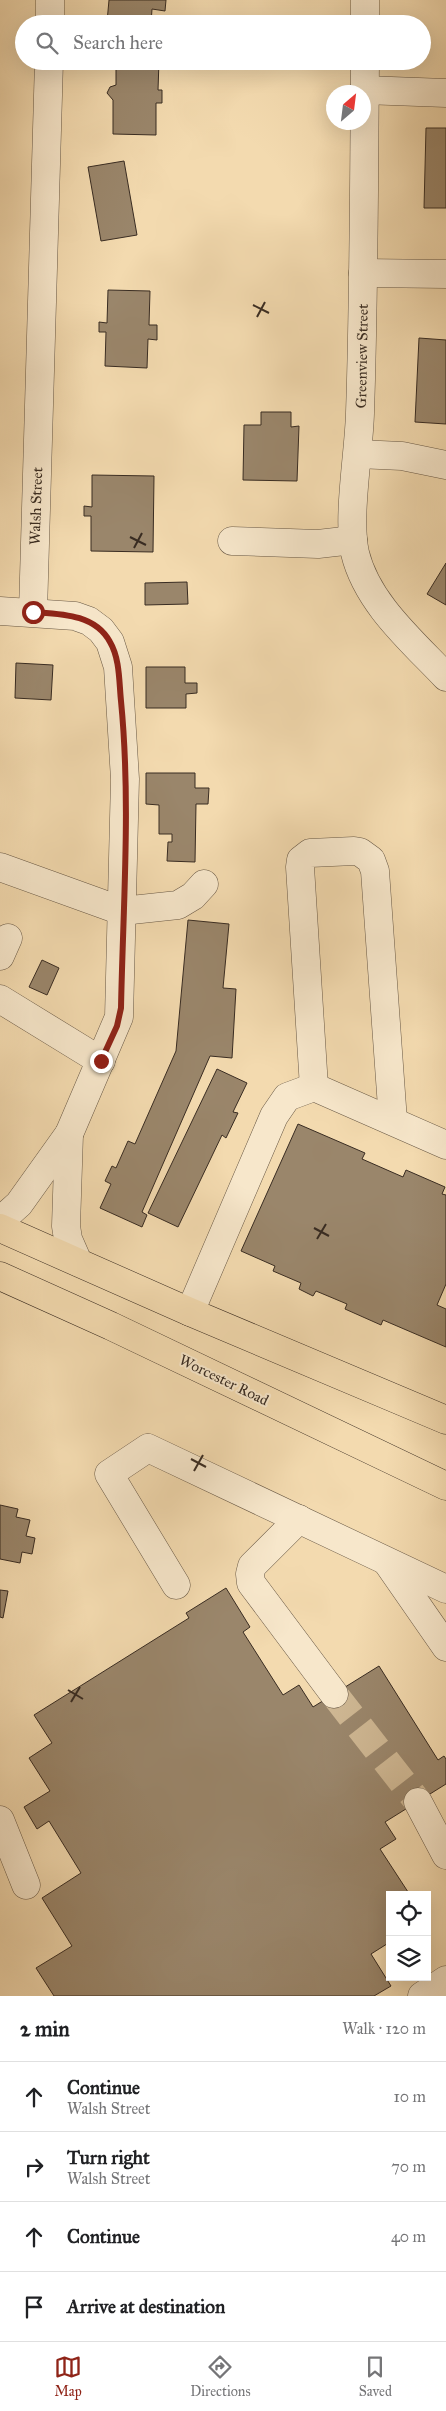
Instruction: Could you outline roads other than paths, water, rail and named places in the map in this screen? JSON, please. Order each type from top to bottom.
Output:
[{"type":"highway","points":[[0,1228],[190,1312],[446,1420]]},
{"type":"highway","name":"Worcester Road","points":[[0,1276],[135,1337],[446,1486]]},
{"type":"street","points":[[50,0],[50,15]]},
{"type":"street","points":[[365,0],[365,15]]},
{"type":"street","name":"Walsh Street","points":[[33,612],[49,70]]},
{"type":"street","name":"Greenview Street","points":[[364,85],[365,70]]},
{"type":"street","points":[[371,90],[446,93]]},
{"type":"street","name":"Greenview Street","points":[[364,130],[363,273],[358,454],[353,540],[359,564],[371,590],[407,636],[446,677]]},
{"type":"street","points":[[363,273],[446,274]]},
{"type":"street","points":[[358,454],[402,456],[446,465]]},
{"type":"street","points":[[232,541],[318,544],[353,540]]},
{"type":"street","points":[[0,611],[75,616],[89,622],[100,630],[110,642],[114,654],[122,710],[124,756],[121,1008],[117,1026],[69,1134],[17,1207],[0,1221]]},
{"type":"street","points":[[314,1087],[301,860],[310,853],[360,852],[371,860],[375,871],[393,1121]]},
{"type":"street","points":[[0,867],[123,902],[178,905],[193,896],[204,884]]},
{"type":"street","points":[[0,998],[101,1061]]},
{"type":"street","points":[[190,1312],[277,1109],[287,1097],[314,1087],[443,1143]]},
{"type":"street","points":[[69,1134],[66,1226],[68,1239],[78,1262]]},
{"type":"street","points":[[176,1585],[109,1474],[148,1448],[446,1589]]},
{"type":"street","points":[[299,1519],[252,1566],[250,1574],[251,1583],[334,1694]]},
{"type":"street","points":[[386,1560],[446,1647]]},
{"type":"street","points":[[418,1802],[446,1855]]},
{"type":"street","points":[[0,1820],[26,1884]]},
{"type":"street","points":[[422,1996],[446,1980]]},
{"type":"tunnel","points":[[334,1694],[418,1802]]}]
